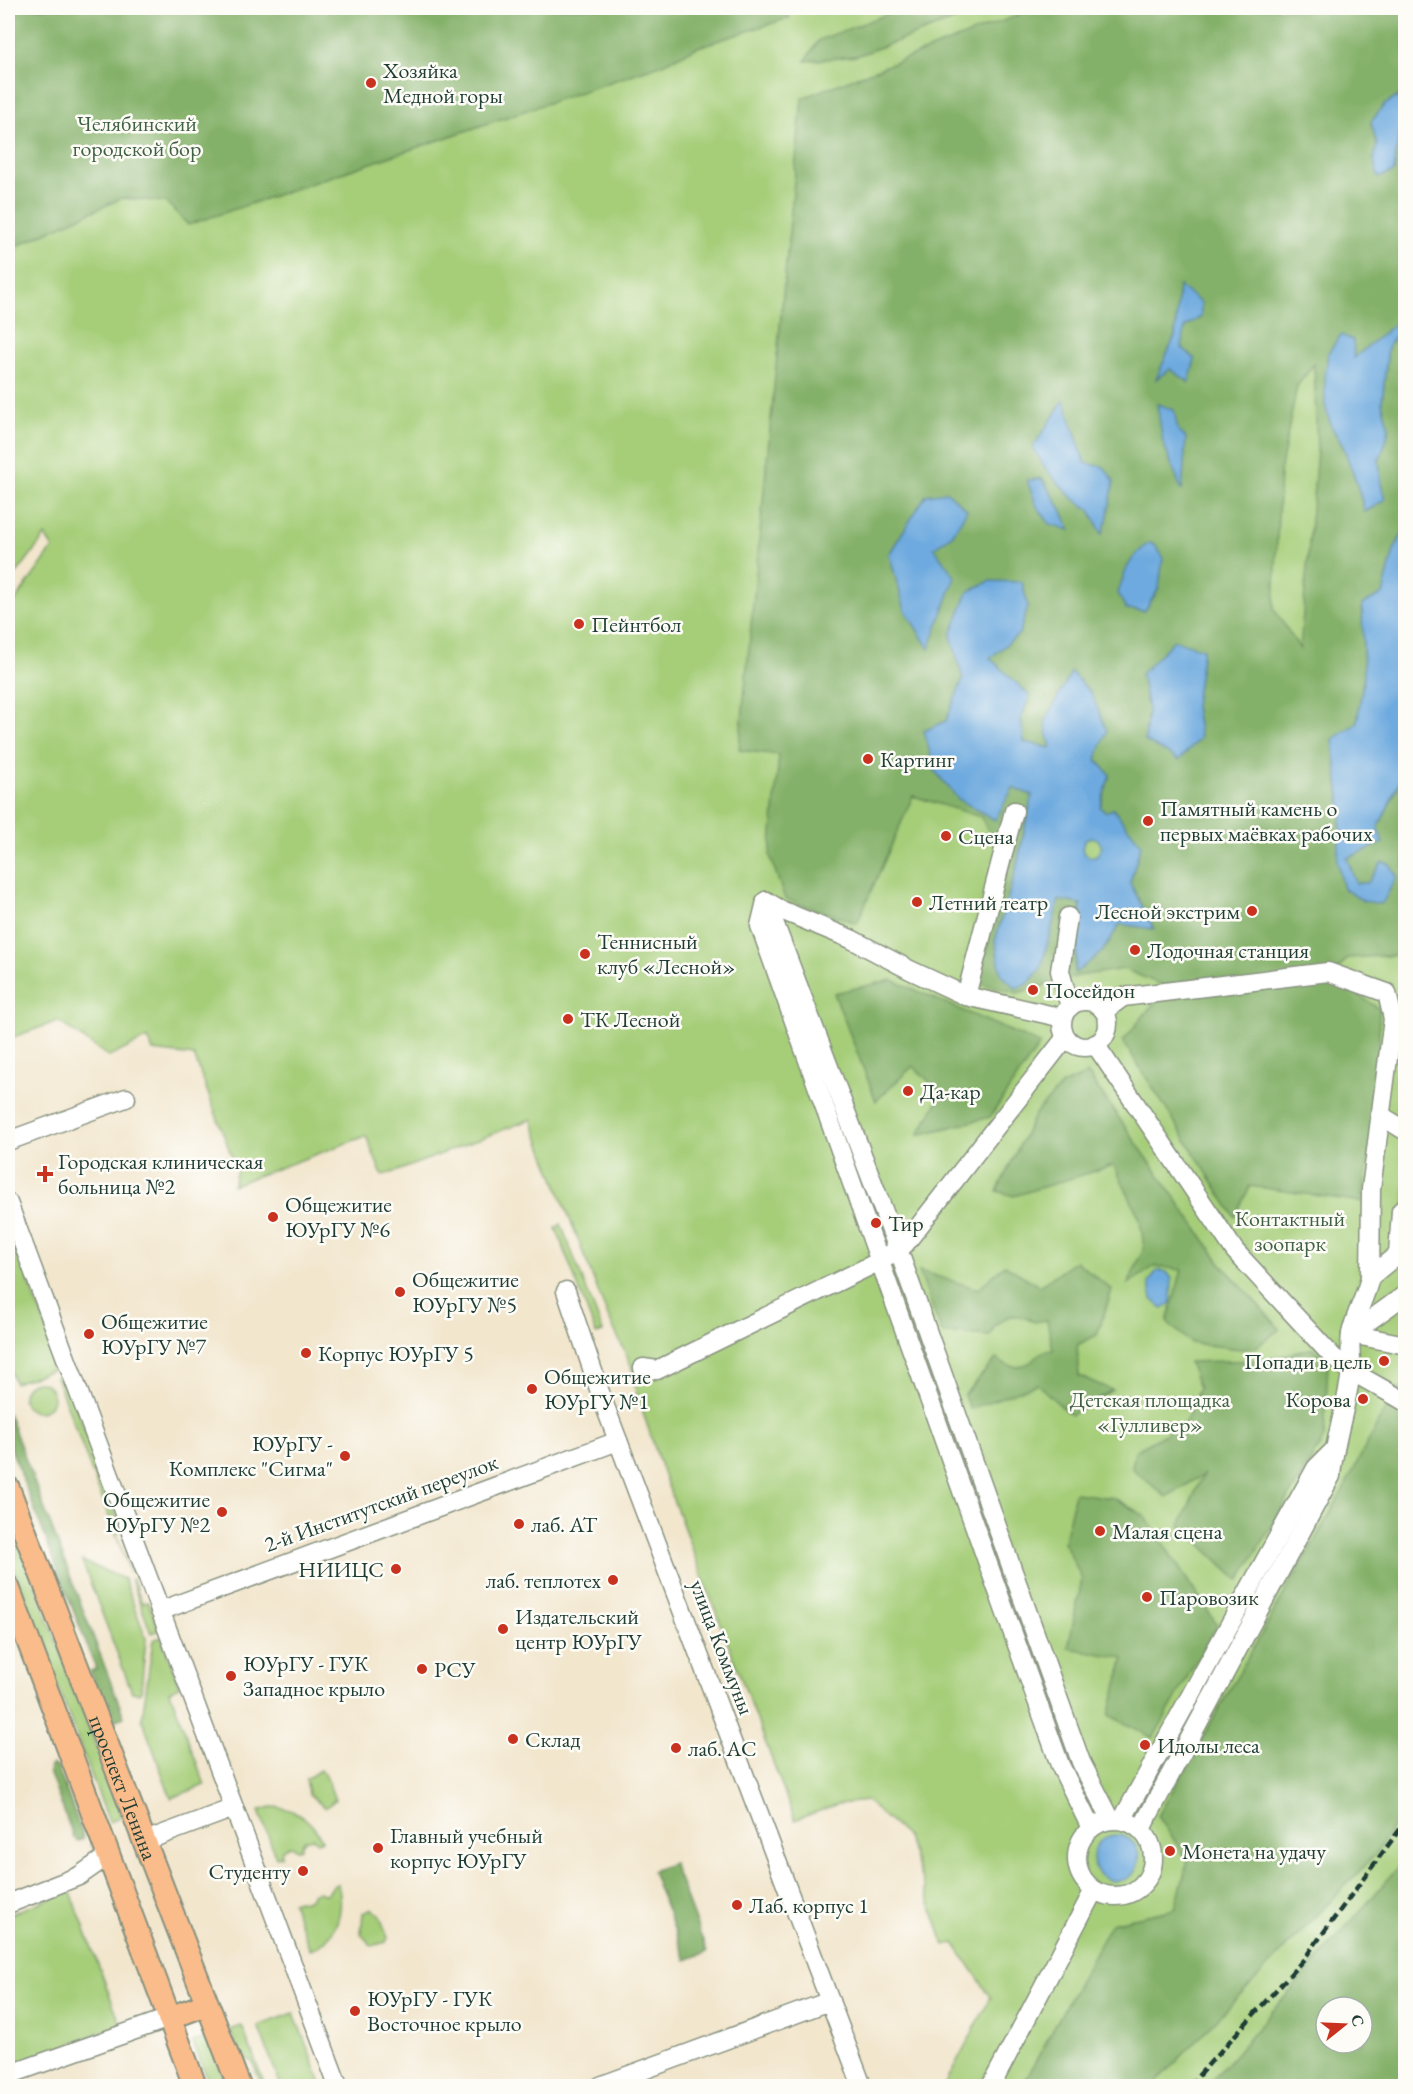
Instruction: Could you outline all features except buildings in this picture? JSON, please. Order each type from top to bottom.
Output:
[{"type":"main road","name":"проспект Ленина","points":[[8,1488],[239,2086]]},
{"type":"main road","name":"проспект Ленина","points":[[8,1587],[195,2086]]},
{"type":"main road","points":[[109,1855],[145,1840]]},
{"type":"main road","points":[[169,2018],[207,2004]]},
{"type":"street","points":[[966,996],[1014,811]]},
{"type":"street","points":[[766,901],[966,996],[1066,1012],[1084,1001],[1092,1002],[1104,1011],[1108,1025],[1099,1041],[1089,1046],[1076,1045],[1066,1037],[1062,1025],[1066,1012],[1060,971],[1068,917]]},
{"type":"street","points":[[766,901],[898,1249],[1081,1762],[1116,1820]]},
{"type":"street","points":[[766,901],[760,926],[1060,1765],[1091,1828]]},
{"type":"street","points":[[1104,1011],[1123,998],[1328,972],[1387,993],[1393,1019],[1371,1190],[1370,1277],[1351,1334],[1351,1371],[1340,1432],[1333,1451],[1331,1476],[1141,1829]]},
{"type":"street","points":[[643,1368],[657,1370],[880,1261],[905,1244],[1066,1037]]},
{"type":"street","points":[[1099,1041],[1235,1251],[1333,1357],[1351,1371],[1406,1402]]},
{"type":"street","points":[[8,1141],[126,1098]]},
{"type":"street","points":[[1380,1115],[1406,1131]]},
{"type":"street","points":[[8,1203],[338,2086]]},
{"type":"street","points":[[1370,1277],[1398,1254],[1401,1211],[1406,1207]]},
{"type":"street","name":"улица Коммуны","points":[[566,1291],[618,1441],[862,2086]]},
{"type":"street","points":[[1351,1334],[1406,1294]]},
{"type":"street","points":[[1351,1334],[1406,1345]]},
{"type":"street","name":"2-й Институтский переулок","points":[[160,1611],[618,1441]]},
{"type":"street","points":[[1116,1820],[1316,1468],[1333,1451]]},
{"type":"street","points":[[145,1840],[234,1808]]},
{"type":"street","points":[[1116,1820],[1132,1823],[1141,1829],[1149,1839],[1153,1851],[1153,1864],[1149,1876],[1131,1893],[1118,1896],[1106,1895],[1094,1890],[1086,1882],[1077,1860],[1078,1848],[1083,1837],[1091,1828],[1116,1820]]},
{"type":"street","points":[[8,1904],[79,1876],[109,1855]]},
{"type":"street","points":[[991,2086],[1094,1890]]},
{"type":"street","points":[[600,2086],[830,2001]]},
{"type":"street","points":[[8,2075],[169,2018]]},
{"type":"green space","points":[[8,8],[1405,8],[1405,2086],[944,2086],[991,1997],[954,1943],[945,1946],[907,1837],[867,1801],[838,1804],[795,1820],[663,1473],[636,1391],[631,1365],[607,1314],[531,1119],[382,1175],[366,1136],[233,1185],[237,1170],[194,1056],[153,1051],[148,1038],[109,1057],[58,1021],[8,1039],[8,611],[53,548],[45,536],[8,585]]},
{"type":"green space","name":"Челябинский городской бор","points":[[8,8],[790,8],[789,18],[698,47],[660,65],[188,225],[166,202],[122,198],[8,250]]},
{"type":"green space","points":[[903,8],[989,8],[856,56],[805,61],[819,40]]},
{"type":"green space","points":[[1037,8],[1405,8],[1405,100],[1399,96],[1384,105],[1371,122],[1377,145],[1374,160],[1394,172],[1405,106],[1405,301],[1395,306],[1399,321],[1353,359],[1331,426],[1343,446],[1365,512],[1385,500],[1379,461],[1389,428],[1382,403],[1388,347],[1405,325],[1405,529],[1394,550],[1383,594],[1362,605],[1364,675],[1357,723],[1333,740],[1342,813],[1337,862],[1344,889],[1368,883],[1356,883],[1347,858],[1378,828],[1404,774],[1405,952],[1400,955],[1348,958],[1332,976],[1379,1009],[1379,1095],[1362,1202],[1250,1186],[1235,1217],[1123,1041],[1167,987],[1124,969],[1078,976],[1017,993],[965,979],[1002,858],[981,817],[913,796],[857,923],[785,899],[770,856],[779,755],[739,750],[802,98]],"holes":[[[1179,287],[1201,317],[1185,326],[1182,348],[1188,382],[1170,368],[1157,378],[1175,336]],[[1314,364],[1317,451],[1300,649],[1274,609],[1280,472],[1297,386]],[[1064,401],[1085,464],[1104,467],[1102,533],[1090,510],[1074,499]],[[1042,479],[1061,509],[1069,529],[1027,480]],[[953,534],[933,548],[889,554]],[[951,635],[990,658],[1030,696],[1021,718],[1024,742],[1051,748],[1071,672],[1091,693],[1096,759],[1110,775],[1100,807],[1141,844],[1130,883],[1154,928],[1120,924],[1102,952],[1075,972],[1081,904],[1059,900],[1041,968],[1016,988],[1001,974],[995,940],[1015,874],[1032,795],[1013,787],[924,731],[946,721],[963,678]],[[1203,649],[1195,706],[1200,738],[1145,741],[1148,710],[1141,674]]]},
{"type":"green space","points":[[892,980],[1040,1044],[990,1117],[918,1135],[942,1094],[913,1066],[876,1101],[834,993]]},
{"type":"green space","points":[[1088,1074],[1223,1266],[1280,1329],[1255,1348],[1241,1349],[1191,1343],[1167,1322],[1182,1270],[1155,1266],[1128,1284],[1144,1248],[1140,1219],[1114,1165],[1014,1196],[997,1191],[1035,1114],[1062,1085]]},
{"type":"green space","points":[[561,1224],[603,1332],[596,1334],[556,1228]]},
{"type":"green space","points":[[11,1234],[61,1367],[15,1383],[8,1364],[8,1235]]},
{"type":"green space","points":[[1076,1261],[1112,1290],[1097,1335],[1077,1345],[1079,1376],[1112,1390],[1071,1415],[1037,1384],[970,1409],[964,1395],[996,1359],[1009,1366],[1023,1366],[1042,1352],[1053,1350],[1047,1320],[1034,1322],[1021,1316],[1008,1317],[997,1324],[990,1336],[942,1333],[919,1271],[978,1289],[1005,1265],[1039,1286]]},
{"type":"green space","points":[[1314,1348],[1328,1364],[1324,1438],[1239,1581],[1180,1525],[1203,1475],[1166,1497],[1132,1468],[1135,1451],[1185,1423],[1199,1388],[1189,1362],[1265,1360]]},
{"type":"green space","points":[[64,1374],[122,1531],[116,1534],[130,1572],[56,1377]]},
{"type":"green space","points":[[38,1382],[44,1383],[52,1391],[52,1403],[44,1411],[38,1412],[32,1411],[24,1403],[23,1397],[24,1391],[32,1383]]},
{"type":"green space","points":[[1396,1388],[1405,1389],[1405,1805],[1375,1855],[1153,2086],[1022,2086],[1111,1923],[1175,1909],[1188,1861],[1158,1816],[1342,1492]]},
{"type":"green space","points":[[8,1413],[124,1717],[107,1723],[90,1671],[96,1669],[8,1441]]},
{"type":"green space","points":[[1075,1493],[1114,1498],[1145,1516],[1217,1625],[1153,1738],[1109,1715],[1124,1658],[1068,1648],[1082,1579],[1064,1542]]},
{"type":"green space","points":[[8,1513],[123,1817],[109,1822],[8,1554]]},
{"type":"green space","points":[[82,1561],[124,1579],[146,1638],[139,1693],[132,1692]]},
{"type":"green space","points":[[131,1579],[133,1579],[142,1603],[148,1601],[159,1630],[151,1633]]},
{"type":"green space","points":[[161,1637],[179,1686],[170,1692],[205,1785],[171,1798],[142,1719],[153,1640]]},
{"type":"green space","points":[[50,1766],[58,1768],[84,1838],[78,1841],[74,1838],[49,1772]]},
{"type":"green space","points":[[320,1770],[325,1773],[335,1800],[325,1808],[309,1794],[306,1779]]},
{"type":"green space","points":[[271,1807],[295,1812],[313,1826],[322,1840],[317,1842],[313,1838],[304,1840],[301,1848],[296,1850],[289,1846],[282,1850],[281,1856],[276,1857],[259,1811]]},
{"type":"green space","points":[[1405,1858],[1405,2086],[1207,2086],[1404,1861]]},
{"type":"green space","points":[[673,1863],[707,1952],[686,1960],[652,1871]]},
{"type":"green space","points":[[338,1884],[340,1904],[337,1923],[327,1939],[310,1950],[292,1902],[305,1901],[318,1892],[328,1893],[333,1886]]},
{"type":"green space","points":[[70,1890],[121,2025],[8,2067],[8,1915]]},
{"type":"green space","points":[[372,1909],[379,1914],[388,1938],[386,1942],[372,1946],[361,1934],[363,1913]]},
{"type":"green space","points":[[294,2013],[322,2086],[281,2086],[258,2026]]},
{"type":"green space","points":[[242,2026],[265,2086],[262,2086],[252,2061],[240,2057],[230,2030]]},
{"type":"green space","points":[[208,2037],[227,2086],[210,2086],[193,2042]]},
{"type":"water","points":[[1399,96],[1405,100],[1405,106],[1394,172],[1378,178],[1374,160],[1377,145],[1371,122],[1384,105]]},
{"type":"water","points":[[1179,286],[1201,303],[1201,317],[1185,327],[1182,348],[1195,359],[1189,382],[1170,369],[1156,379],[1175,336]]},
{"type":"water","points":[[1405,301],[1405,325],[1388,347],[1382,403],[1389,428],[1379,461],[1385,500],[1365,512],[1343,446],[1331,426],[1325,405],[1328,353],[1341,335],[1353,340],[1354,358],[1398,321],[1395,306]]},
{"type":"water","points":[[1064,400],[1085,463],[1104,467],[1114,481],[1102,534],[1090,510],[1074,499],[1057,482],[1043,465],[1033,447]]},
{"type":"water","points":[[1157,404],[1174,410],[1178,430],[1186,438],[1182,491],[1163,442]]},
{"type":"water","points":[[1042,479],[1061,509],[1070,530],[1050,524],[1037,507],[1027,480]]},
{"type":"water","points":[[947,492],[967,510],[953,534],[934,548],[955,577],[929,649],[905,610],[889,554],[926,495]]},
{"type":"water","points":[[1405,529],[1405,770],[1378,828],[1383,843],[1347,858],[1356,883],[1368,883],[1382,862],[1389,864],[1397,876],[1382,904],[1363,901],[1344,889],[1337,862],[1342,813],[1333,739],[1357,723],[1364,675],[1362,605],[1383,594],[1394,550]]},
{"type":"water","points":[[1149,543],[1155,545],[1163,557],[1159,588],[1145,611],[1126,609],[1118,593],[1123,578],[1132,559]]},
{"type":"water","points":[[990,581],[1022,582],[1028,607],[1019,634],[990,658],[1030,696],[1021,718],[1024,742],[1051,748],[1045,722],[1071,672],[1091,693],[1107,731],[1096,759],[1110,775],[1100,807],[1105,812],[1113,809],[1141,844],[1130,883],[1154,929],[1120,924],[1102,952],[1075,973],[1081,904],[1059,900],[1041,968],[1028,984],[1016,988],[1001,974],[995,940],[1015,874],[1032,795],[1013,788],[995,820],[958,799],[935,771],[924,731],[946,721],[963,679],[951,635],[968,592]],"holes":[[[1092,837],[1098,839],[1102,847],[1097,855],[1091,857],[1085,854],[1082,848],[1085,839]]]},
{"type":"water","points":[[1174,640],[1203,649],[1195,706],[1200,738],[1179,760],[1145,741],[1148,710],[1141,674]]},
{"type":"water","points":[[1157,1270],[1167,1272],[1172,1279],[1171,1303],[1163,1309],[1152,1299],[1149,1283]]},
{"type":"water","points":[[1116,1835],[1125,1836],[1133,1841],[1138,1849],[1138,1867],[1133,1875],[1125,1880],[1116,1881],[1107,1880],[1099,1875],[1094,1867],[1093,1858],[1094,1849],[1099,1841],[1107,1836]]},
{"type":"railway","points":[[1189,2086],[1304,1959],[1406,1821]]},
{"type":"place","name":"Хозяйка Медной горы","points":[[371,83]]},
{"type":"place","name":"Пейнтбол","points":[[579,624]]},
{"type":"place","name":"Картинг","points":[[868,759]]},
{"type":"place","name":"Памятный камень о первых маёвках рабочих","points":[[1148,821]]},
{"type":"place","name":"Сцена","points":[[946,836]]},
{"type":"place","name":"Летний театр","points":[[917,902]]},
{"type":"place","name":"Лесной экстрим","points":[[1252,911]]},
{"type":"place","name":"Лодочная станция","points":[[1135,950]]},
{"type":"place","name":"Теннисный клуб «Лесной»","points":[[585,954]]},
{"type":"place","name":"Посейдон","points":[[1033,990]]},
{"type":"place","name":"ТК Лесной","points":[[568,1019]]},
{"type":"place","name":"Да-кар","points":[[908,1091]]},
{"type":"place","name":"Городская клиническая больница №2","points":[[45,1174]]},
{"type":"place","name":"Общежитие ЮУрГУ №6","points":[[273,1217]]},
{"type":"place","name":"Тир","points":[[876,1223]]},
{"type":"place","name":"Общежитие ЮУрГУ №5","points":[[400,1292]]},
{"type":"place","name":"Общежитие ЮУрГУ №7","points":[[89,1334]]},
{"type":"place","name":"Корпус ЮУрГУ 5","points":[[306,1353]]},
{"type":"place","name":"Попади в цель","points":[[1384,1361]]},
{"type":"place","name":"Общежитие ЮУрГУ №1","points":[[532,1389]]},
{"type":"place","name":"Корова","points":[[1363,1399]]},
{"type":"place","name":"ЮУрГУ - Комплекс \"Сигма\"","points":[[345,1456]]},
{"type":"place","name":"Общежитие ЮУрГУ №2","points":[[222,1512]]},
{"type":"place","name":"лаб. АТ","points":[[519,1524]]},
{"type":"place","name":"Малая сцена","points":[[1100,1531]]},
{"type":"place","name":"НИИЦС","points":[[396,1569]]},
{"type":"place","name":"лаб. теплотех","points":[[613,1580]]},
{"type":"place","name":"Паровозик","points":[[1147,1597]]},
{"type":"place","name":"Издательский центр ЮУрГУ","points":[[503,1629]]},
{"type":"place","name":"РСУ","points":[[422,1669]]},
{"type":"place","name":"ЮУрГУ - ГУК Западное крыло","points":[[231,1676]]},
{"type":"place","name":"Склад","points":[[513,1739]]},
{"type":"place","name":"Идолы леса","points":[[1145,1745]]},
{"type":"place","name":"лаб. АС","points":[[676,1748]]},
{"type":"place","name":"Главный учебный корпус ЮУрГУ","points":[[378,1848]]},
{"type":"place","name":"Монета на удачу","points":[[1170,1851]]},
{"type":"place","name":"Студенту","points":[[303,1871]]},
{"type":"place","name":"Лаб. корпус 1","points":[[737,1905]]},
{"type":"place","name":"ЮУрГУ - ГУК Восточное крыло","points":[[355,2011]]},
{"type":"park label","name":"Контактный зоопарк","points":[[1290,1230]]},
{"type":"park label","name":"Детская площадка «Гулливер»","points":[[1150,1412]]}]
